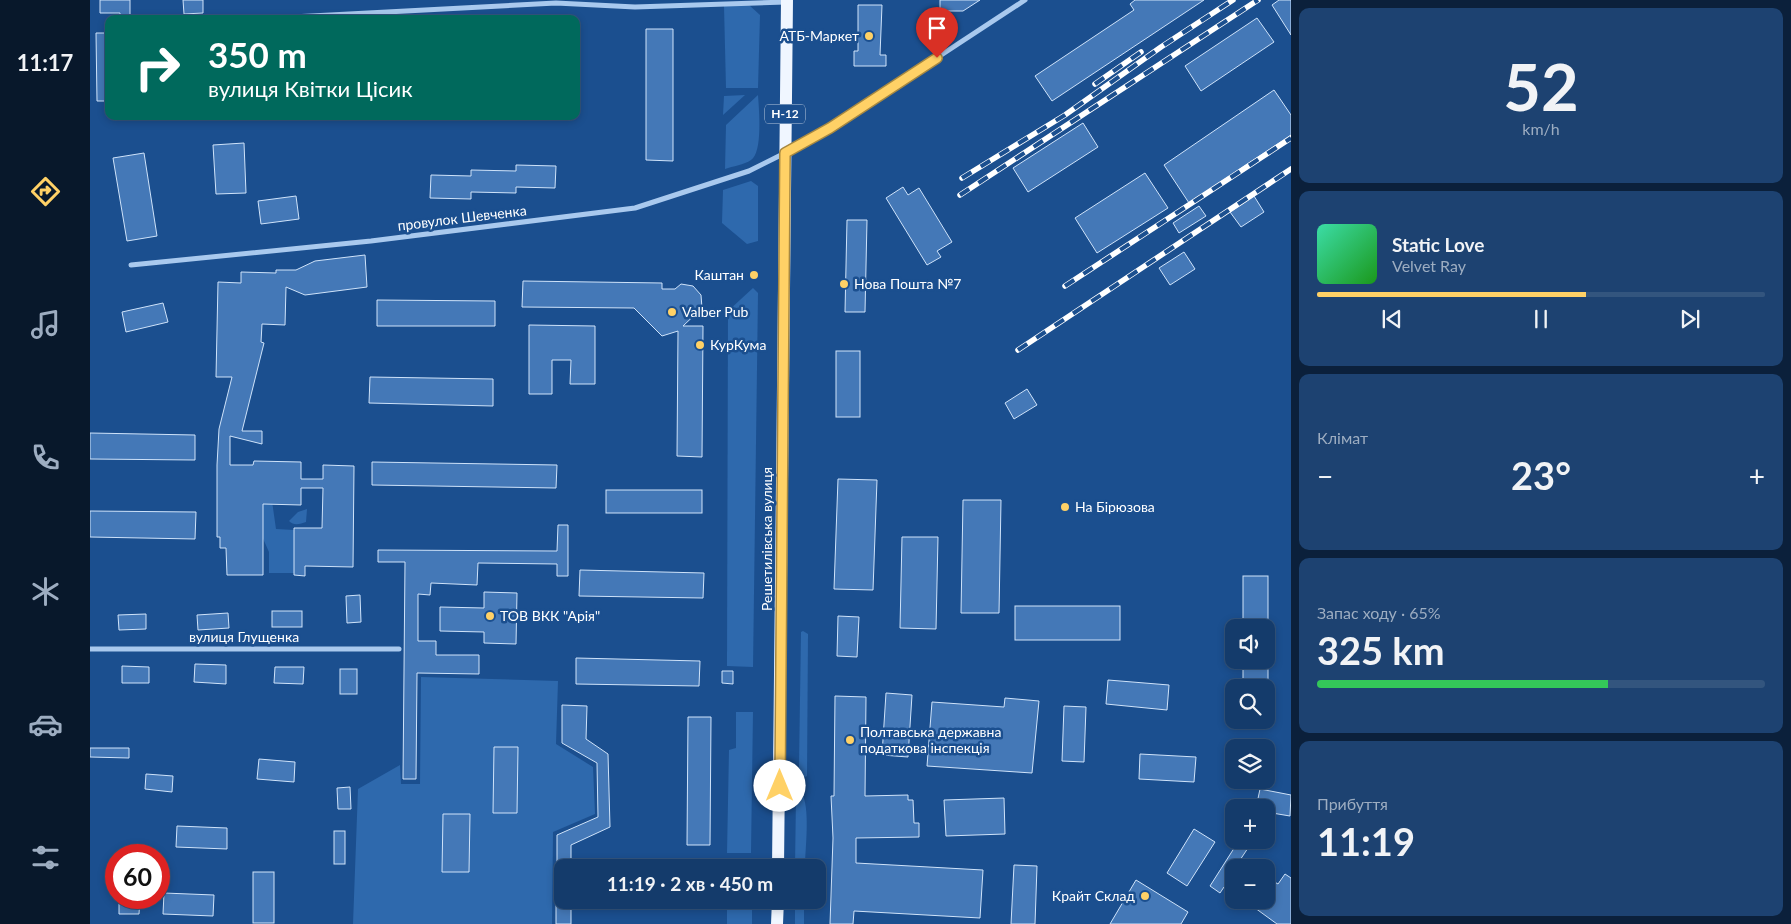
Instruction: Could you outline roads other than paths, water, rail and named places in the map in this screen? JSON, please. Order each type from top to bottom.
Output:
[{"type":"main road","name":"Решетилівська вулиця","points":[[778,859],[786,1]]},
{"type":"main road","points":[[777,924],[778,909]]},
{"type":"street","name":"провулок Шевченка","points":[[131,265],[371,241],[635,208],[733,177],[785,153],[830,128],[1025,0]]},
{"type":"street","points":[[330,15],[556,3],[635,7],[786,1]]},
{"type":"street","name":"вулиця Глущенка","points":[[90,649],[399,649]]},
{"type":"railway","points":[[962,178],[1065,115],[1161,47],[1233,0]]},
{"type":"railway","points":[[960,195],[1258,0]]},
{"type":"railway","points":[[1095,84],[1141,52]]},
{"type":"railway","points":[[1065,286],[1291,138]]},
{"type":"railway","points":[[1018,350],[1291,169]]},
{"type":"place","name":"АТБ-Маркет","points":[[869,36]]},
{"type":"place","name":"Каштан","points":[[754,275]]},
{"type":"place","name":"Нова Пошта №7","points":[[844,284]]},
{"type":"place","name":"Valber Pub","points":[[672,312]]},
{"type":"place","name":"КурКума","points":[[700,345]]},
{"type":"place","name":"На Бірюзова","points":[[1065,507]]},
{"type":"place","name":"ТОВ ВКК \"Арія\"","points":[[490,616]]},
{"type":"place","name":"Полтавська державна податкова інспекція","points":[[850,740]]},
{"type":"place","name":"Крайт Склад","points":[[1145,896]]}]
